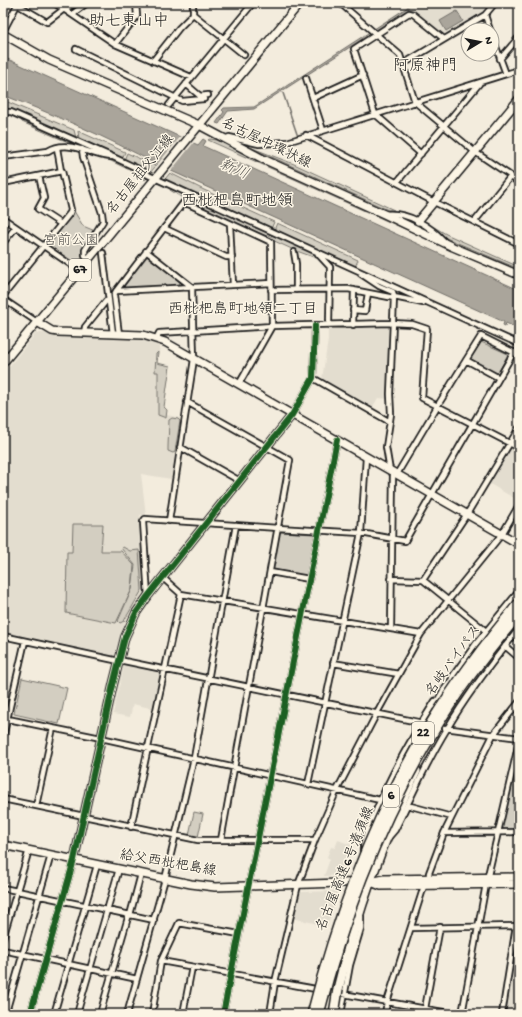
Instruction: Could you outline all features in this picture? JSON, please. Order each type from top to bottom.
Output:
[{"type":"highway","name":"名岐バイパス","points":[[324,1014],[328,987],[342,925],[384,805],[445,692],[519,600]]},
{"type":"highway","name":"名古屋高速6号清須線","points":[[311,1014],[331,944],[348,897],[381,817],[397,785],[431,722],[451,692],[519,603]]},
{"type":"highway","name":"名古屋高速6号清須線","points":[[319,1014],[353,902],[371,856],[402,788],[420,754],[456,696],[519,614]]},
{"type":"highway","name":"名岐バイパス","points":[[334,1014],[341,992],[350,939],[386,840],[407,789],[441,726],[469,682],[519,619]]},
{"type":"street","points":[[55,3],[115,44],[191,77]]},
{"type":"street","points":[[3,27],[5,28],[18,4],[47,22],[75,3]]},
{"type":"street","points":[[73,15],[87,3]]},
{"type":"street","points":[[115,44],[138,16],[136,3]]},
{"type":"street","points":[[153,61],[179,28],[193,14],[193,3]]},
{"type":"street","points":[[169,106],[191,77],[253,3]]},
{"type":"street","name":"名古屋祖父江線","points":[[3,363],[300,3]]},
{"type":"street","points":[[340,3],[400,55],[415,102],[475,152],[518,182]]},
{"type":"street","points":[[403,64],[485,15],[495,3]]},
{"type":"street","points":[[421,154],[375,114],[354,49],[409,13],[413,14],[444,39]]},
{"type":"street","points":[[193,14],[244,55]]},
{"type":"street","points":[[485,15],[487,22]]},
{"type":"street","name":"名古屋中環状線","points":[[3,34],[49,60],[197,128],[225,139],[263,159],[447,244],[519,275]]},
{"type":"street","points":[[506,74],[500,59],[519,37]]},
{"type":"street","points":[[76,50],[182,101],[206,97],[200,96],[186,84]]},
{"type":"street","points":[[225,139],[229,137],[259,144],[288,141],[519,70]]},
{"type":"street","points":[[313,98],[363,75]]},
{"type":"street","points":[[306,78],[323,130]]},
{"type":"street","points":[[397,182],[480,83]]},
{"type":"street","points":[[418,220],[518,103]]},
{"type":"street","points":[[3,112],[11,112],[113,157],[143,171],[148,175],[519,344]]},
{"type":"street","points":[[306,136],[519,244]]},
{"type":"street","points":[[3,157],[71,147],[103,156],[113,157]]},
{"type":"street","points":[[3,296],[70,213],[71,210],[57,148]]},
{"type":"street","points":[[82,149],[83,157],[102,213],[103,221],[86,250],[85,255],[88,261]]},
{"type":"street","points":[[3,183],[61,171]]},
{"type":"street","points":[[39,176],[44,198],[38,209],[61,224]]},
{"type":"street","points":[[475,221],[511,176]]},
{"type":"street","points":[[116,334],[114,295],[116,291],[184,202],[271,242],[272,326],[239,384]]},
{"type":"street","points":[[384,214],[395,213],[418,220],[438,234],[447,244]]},
{"type":"street","points":[[3,218],[80,271]]},
{"type":"street","points":[[230,224],[233,285]]},
{"type":"street","points":[[3,243],[16,227]]},
{"type":"street","points":[[164,228],[226,257],[232,257]]},
{"type":"street","points":[[146,251],[192,287]]},
{"type":"street","points":[[294,252],[296,264],[296,290]]},
{"type":"street","points":[[317,252],[330,267],[329,325]]},
{"type":"street","points":[[103,253],[109,301],[116,334]]},
{"type":"street","points":[[350,267],[379,286],[393,292],[394,297],[390,422],[386,446],[393,472],[391,629]]},
{"type":"street","points":[[116,291],[271,284]]},
{"type":"street","points":[[169,521],[194,359],[192,287]]},
{"type":"street","points":[[271,290],[354,290],[433,305]]},
{"type":"street","points":[[353,325],[354,290]]},
{"type":"street","points":[[353,310],[364,311],[368,293]]},
{"type":"street","points":[[3,299],[37,322],[58,332],[143,335],[156,339],[239,384],[519,544]]},
{"type":"street","points":[[84,333],[85,327],[106,301],[109,301]]},
{"type":"street","points":[[156,339],[159,333],[272,326],[392,323],[412,324],[427,329],[422,398],[519,448]]},
{"type":"street","points":[[30,1014],[74,860],[119,660],[130,625],[136,613],[148,596],[292,414],[313,378],[315,326]]},
{"type":"street","points":[[393,472],[438,405],[481,336],[519,355]]},
{"type":"street","points":[[148,596],[143,522],[145,519],[361,533],[405,541],[514,352]]},
{"type":"street","points":[[466,360],[499,378]]},
{"type":"street","points":[[313,378],[390,422]]},
{"type":"street","points":[[187,402],[290,460],[221,840]]},
{"type":"street","points":[[424,580],[467,514],[519,428]]},
{"type":"street","points":[[223,1014],[337,440]]},
{"type":"street","points":[[180,447],[240,481]]},
{"type":"street","points":[[308,784],[361,533],[366,457]]},
{"type":"street","points":[[270,1014],[275,982],[298,885],[315,840],[337,790],[377,713],[421,634],[502,534],[519,505]]},
{"type":"street","points":[[127,1014],[165,879],[194,758],[236,526]]},
{"type":"street","points":[[270,572],[310,579]]},
{"type":"street","points":[[162,578],[181,594],[421,634]]},
{"type":"street","points":[[391,579],[424,580],[486,631]]},
{"type":"street","points":[[363,862],[363,844],[380,800],[402,755],[444,688],[486,631],[519,591]]},
{"type":"street","points":[[131,827],[181,594]]},
{"type":"street","points":[[386,840],[395,830],[446,728],[475,685],[519,629]]},
{"type":"street","points":[[3,636],[423,723]]},
{"type":"street","points":[[3,737],[5,718],[25,641]]},
{"type":"street","points":[[505,646],[519,658]]},
{"type":"street","points":[[334,663],[399,674]]},
{"type":"street","points":[[429,879],[429,872],[444,833],[493,735],[519,702]]},
{"type":"street","points":[[5,718],[194,758],[380,800]]},
{"type":"street","points":[[36,806],[53,728]]},
{"type":"street","points":[[446,728],[519,738]]},
{"type":"street","points":[[462,1014],[486,881],[519,742]]},
{"type":"street","points":[[3,799],[198,840],[315,840]]},
{"type":"street","points":[[407,805],[452,817]]},
{"type":"street","points":[[444,833],[519,832]]},
{"type":"street","name":"給父西枇杷島線","points":[[4,847],[29,850],[202,886],[298,885],[371,882]]},
{"type":"street","points":[[3,938],[29,850]]},
{"type":"street","points":[[17,1014],[4,1011],[51,855]]},
{"type":"street","points":[[54,1014],[97,864]]},
{"type":"street","points":[[77,1014],[119,869]]},
{"type":"street","points":[[100,1014],[141,874]]},
{"type":"street","points":[[371,882],[381,886],[424,886],[519,877]]},
{"type":"street","points":[[371,882],[384,879],[429,879],[519,884]]},
{"type":"street","points":[[385,1014],[424,886]]},
{"type":"street","points":[[3,888],[154,920]]},
{"type":"street","points":[[152,1014],[161,961],[179,923],[239,934]]},
{"type":"street","points":[[311,1014],[315,989],[332,932],[334,929],[342,925]]},
{"type":"street","points":[[411,928],[518,926],[502,1014]]},
{"type":"street","points":[[425,1012],[440,927]]},
{"type":"street","points":[[3,950],[137,979]]},
{"type":"street","points":[[161,961],[315,989],[341,992],[425,1012],[454,1014]]},
{"type":"street","points":[[183,1014],[192,967]]},
{"type":"street","points":[[341,992],[341,1014]]},
{"type":"shaded area","points":[[403,3],[490,3],[482,13],[466,22],[460,22],[460,25],[445,34],[442,34]]},
{"type":"shaded area","points":[[389,325],[392,328],[389,399],[378,398],[372,408],[322,379],[328,340],[328,327]]},
{"type":"shaded area","points":[[36,333],[70,337],[141,339],[160,346],[157,363],[171,365],[164,408],[167,410],[167,415],[181,418],[171,479],[141,474],[146,515],[140,515],[144,591],[127,617],[114,656],[112,657],[3,634],[3,374]]},
{"type":"shaded area","points":[[511,448],[519,450],[519,501],[490,484]]},
{"type":"shaded area","points":[[126,664],[161,672],[162,675],[154,709],[133,704],[130,717],[113,714],[124,665]]},
{"type":"shaded area","points":[[338,840],[354,846],[343,875],[324,876],[330,859],[327,857],[331,847],[335,848]]},
{"type":"shaded area","points":[[336,891],[338,894],[327,926],[292,918],[297,894],[300,892]]},
{"type":"shaded area","points":[[519,930],[519,1014],[505,1014],[518,931]]},
{"type":"green space","points":[[3,100],[74,130],[76,138],[3,107]]},
{"type":"green space","points":[[11,114],[101,154],[42,131],[22,122],[21,119]]},
{"type":"green space","points":[[78,131],[125,152],[122,159],[79,140]]},
{"type":"green space","points":[[208,140],[217,140],[425,237]]},
{"type":"green space","points":[[252,148],[294,164],[394,210],[388,210]]},
{"type":"green space","points":[[127,153],[156,166],[149,174],[145,169],[124,160]]},
{"type":"green space","points":[[113,159],[146,176],[147,178],[145,180],[138,174],[109,160]]},
{"type":"green space","points":[[170,173],[274,222],[271,229],[166,181],[165,179]]},
{"type":"green space","points":[[171,187],[271,233],[268,238],[184,199],[170,190]]},
{"type":"green space","name":"宮前公園","points":[[74,211],[83,226],[95,231],[83,257],[76,265],[48,246],[48,243]]},
{"type":"green space","points":[[277,223],[358,260],[355,267],[274,230]]},
{"type":"green space","points":[[434,227],[446,234],[519,267],[519,269],[446,238]]},
{"type":"green space","points":[[272,234],[316,254],[328,266],[319,259],[270,239]]},
{"type":"green space","points":[[148,255],[180,282],[179,285],[125,288],[123,284],[145,256]]},
{"type":"green space","points":[[481,342],[508,354],[497,375],[470,360]]},
{"type":"green space","points":[[158,352],[157,363],[170,366],[164,407],[167,410],[166,418],[158,415],[158,372],[155,372],[156,354]]},
{"type":"green space","points":[[172,418],[180,421],[175,452],[173,453],[168,451],[169,420]]},
{"type":"green space","points":[[73,524],[103,524],[101,551],[121,551],[134,565],[132,589],[116,623],[66,613],[67,552],[72,552]]},
{"type":"green space","points":[[281,532],[313,534],[315,536],[308,576],[306,577],[274,571],[272,569],[278,534]]},
{"type":"green space","points":[[123,547],[130,551],[139,550],[142,590],[124,621],[120,623],[118,621],[132,589],[135,565],[121,548]]},
{"type":"green space","points":[[22,678],[67,688],[59,724],[14,714]]},
{"type":"green space","points":[[519,757],[519,829],[504,830],[502,826]]},
{"type":"green space","points":[[194,812],[203,814],[198,837],[189,835]]},
{"type":"water","points":[[408,7],[409,9],[254,109],[228,111],[219,124],[216,123],[224,112],[222,110],[224,108],[254,107]]},
{"type":"water","points":[[457,11],[463,21],[446,31],[440,21]]},
{"type":"water","name":"新川","points":[[3,57],[198,145],[203,139],[206,141],[203,146],[519,290],[519,329],[506,323],[505,326],[503,325],[504,322],[156,164],[100,136],[3,95]]},
{"type":"pier","points":[[182,135],[195,141],[170,172],[156,166]]},
{"type":"waterway","points":[[3,17],[10,3]]},
{"type":"waterway","points":[[73,8],[80,3]]},
{"type":"waterway","points":[[283,93],[297,134]]},
{"type":"waterway","points":[[79,150],[98,208]]},
{"type":"waterway","points":[[105,250],[115,326]]},
{"type":"cycle path","points":[[30,1014],[74,860],[125,637],[136,613],[148,596],[292,415],[313,378],[315,326]]},
{"type":"cycle path","points":[[223,1014],[337,440]]},
{"type":"district","name":"助七東山中","points":[[129,22]]},
{"type":"district","name":"阿原神門","points":[[425,67]]},
{"type":"district","name":"西枇杷島町地領","points":[[237,202]]},
{"type":"district","name":"西枇杷島町地領二丁目","points":[[243,310]]}]
